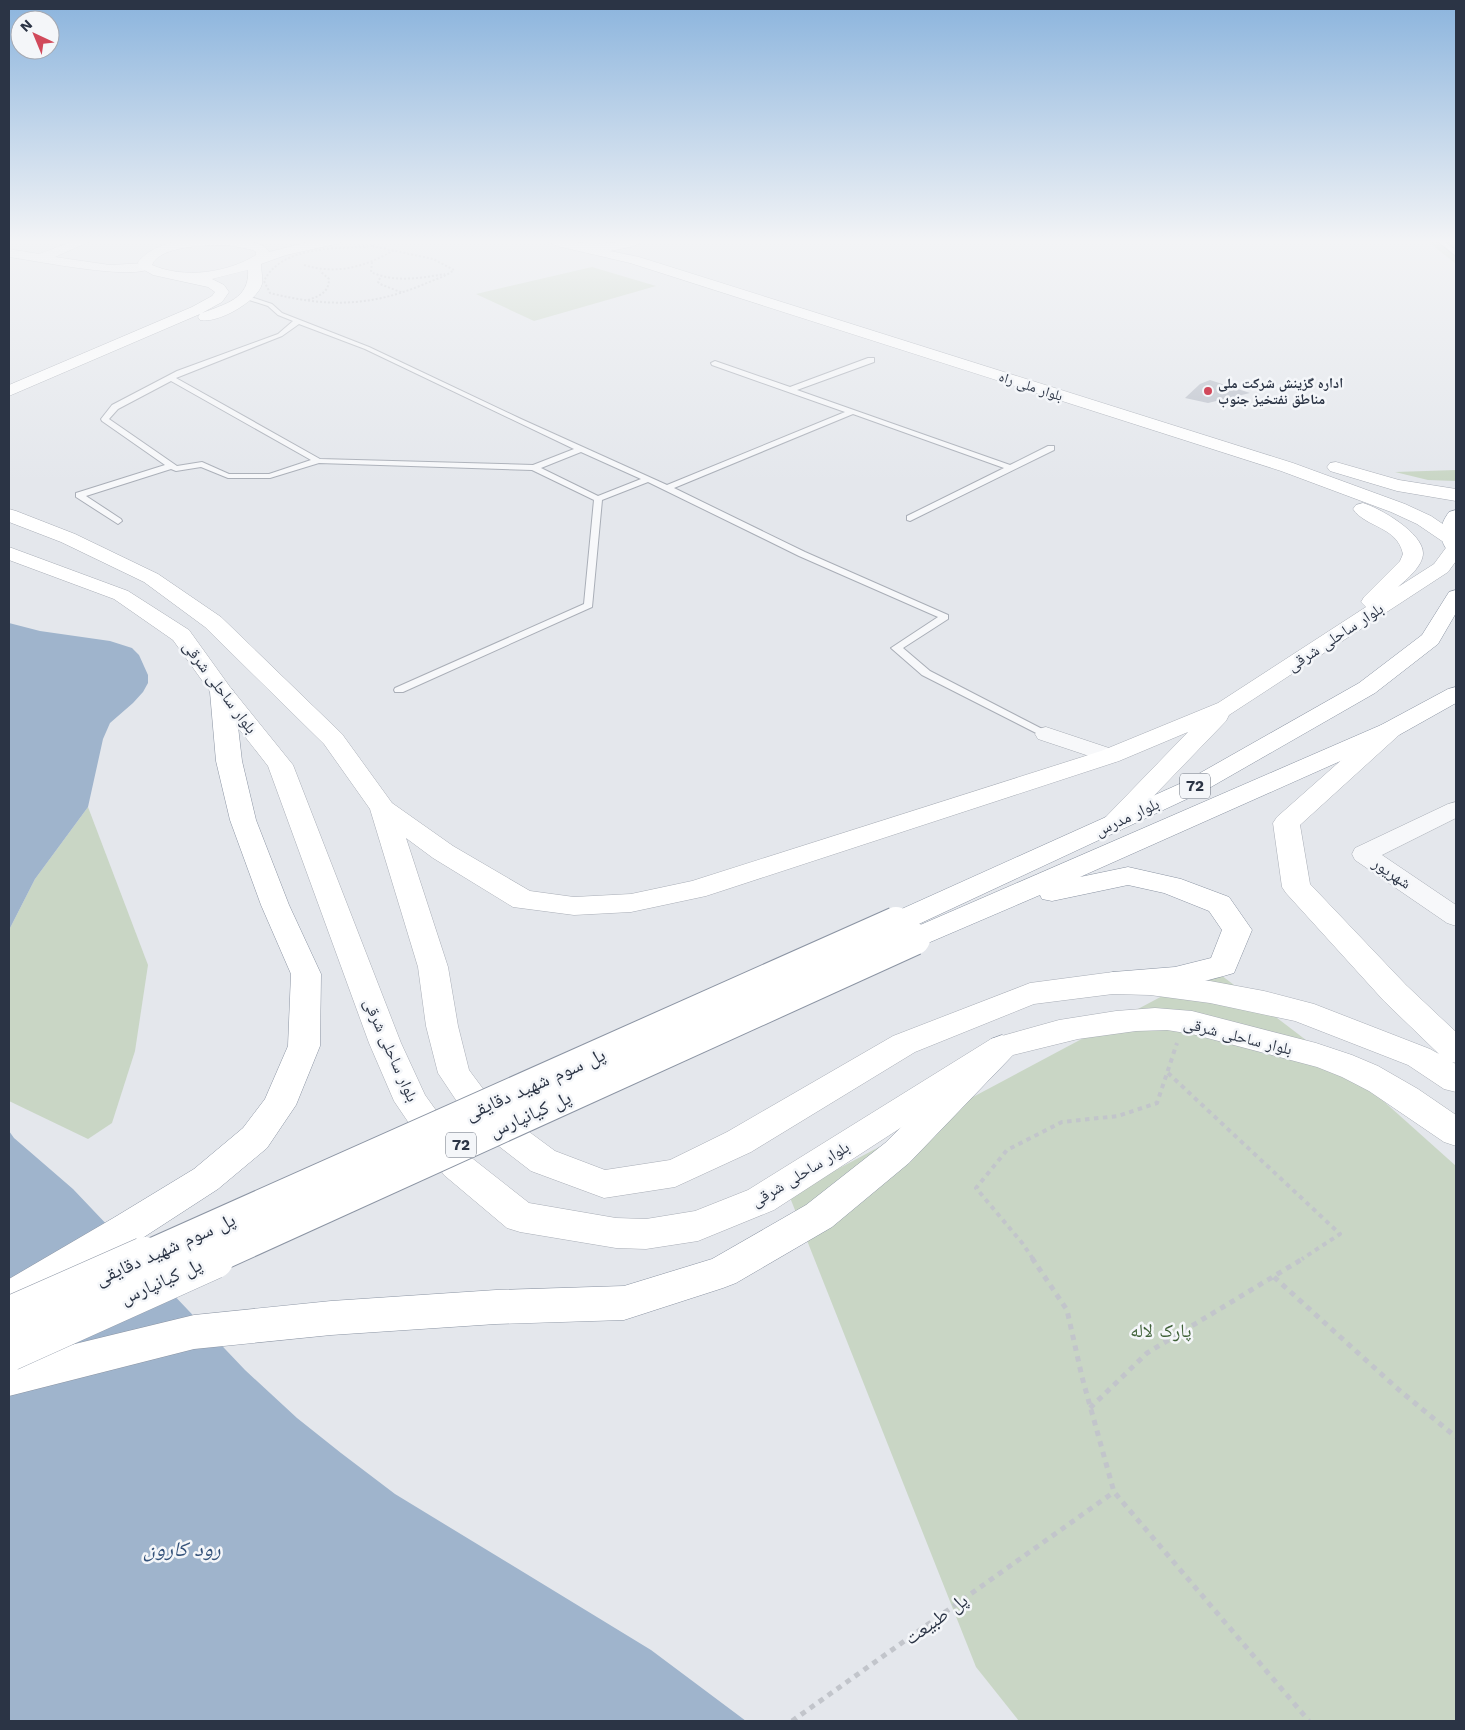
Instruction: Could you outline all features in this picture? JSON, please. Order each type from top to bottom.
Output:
[{"type":"main road","points":[[9,390],[172,321]]},
{"type":"main road","points":[[9,402],[198,321]]},
{"type":"main road","name":"بلوار ملی راه","points":[[827,321],[1287,467],[1398,508],[1424,520],[1454,551]]},
{"type":"main road","name":"بلوار ملی راه","points":[[871,321],[1355,473],[1397,485],[1456,495]]},
{"type":"main road","points":[[901,344],[921,336]]},
{"type":"main road","points":[[1287,467],[1392,525],[1409,541],[1413,551],[1412,561],[1373,599],[1360,621]]},
{"type":"main road","name":"بلوار ساحلی شرقی","points":[[9,516],[68,538],[151,578],[213,622],[333,739],[383,809],[433,967],[442,1026],[454,1073],[486,1118],[543,1161],[604,1184],[675,1173],[739,1142],[904,1044],[1030,994],[1113,983],[1150,984],[1210,992],[1304,1012],[1419,1057],[1456,1080]]},
{"type":"main road","name":"بلوار ساحلی شرقی","points":[[383,809],[443,852],[522,900],[574,906],[631,903],[696,889],[1110,756],[1226,708],[1441,568],[1454,551],[1449,524],[1456,516]]},
{"type":"main road","name":"بلوار ساحلی شرقی","points":[[9,553],[122,595],[181,634],[222,692],[280,765],[385,1044],[411,1101],[456,1165],[520,1218],[616,1233],[646,1234],[698,1226],[761,1200],[1002,1047],[1037,1036],[1093,1024],[1156,1019],[1184,1020],[1230,1031],[1353,1068],[1420,1106],[1456,1133]]},
{"type":"main road","name":"بلوار مدرس","points":[[905,931],[1112,824],[1195,786],[1367,688],[1430,639],[1456,596]]},
{"type":"main road","points":[[9,1298],[128,1228],[206,1179],[255,1138],[279,1105],[304,1046],[306,974],[243,820],[229,761],[222,692]]},
{"type":"main road","name":"بلوار مدرس","points":[[905,931],[997,903],[1390,730],[1456,694]]},
{"type":"main road","points":[[1456,704],[1390,730],[1286,823],[1296,887],[1395,993],[1456,1051]]},
{"type":"main road","points":[[1112,824],[1226,708]]},
{"type":"main road","points":[[997,903],[1128,876],[1170,885],[1219,904],[1237,930],[1223,966],[1175,978],[1113,983]]},
{"type":"main road","name":"پل سوم شهید دقایقی","points":[[9,1318],[905,931]]},
{"type":"main road","name":"پل کیانپارس","points":[[9,1350],[905,931]]},
{"type":"main road","points":[[9,1378],[194,1332],[331,1318],[496,1307],[624,1303],[723,1272],[819,1216],[897,1153],[1002,1047]]},
{"type":"street","points":[[1046,734],[1110,756]]},
{"type":"street","name":"شهریور","points":[[1456,809],[1364,854],[1456,916]]},
{"type":"lane","points":[[582,449],[534,468],[318,461],[270,476],[228,476],[202,464],[176,469],[105,419],[115,406],[171,378],[280,335],[298,321],[421,373],[668,488],[794,550],[945,618],[896,648],[926,673],[1046,734]]},
{"type":"lane","points":[[792,389],[871,360]]},
{"type":"lane","points":[[715,363],[1010,468]]},
{"type":"lane","points":[[171,378],[318,461]]},
{"type":"lane","points":[[668,488],[854,411]]},
{"type":"lane","points":[[910,518],[1051,448]]},
{"type":"lane","points":[[118,521],[79,495],[172,466]]},
{"type":"lane","points":[[534,468],[598,499],[648,479]]},
{"type":"lane","points":[[399,690],[589,605],[598,499]]},
{"type":"path","points":[[1090,1408],[1147,1353],[1274,1277],[1340,1234],[1168,1073],[1157,1103],[1118,1116],[1062,1122],[1008,1150],[976,1188],[1023,1244],[1067,1310],[1090,1408],[1114,1492],[1309,1721]]},
{"type":"path","points":[[1274,1277],[1398,1390],[1456,1438]]},
{"type":"path","name":"پل طبیعت","points":[[792,1721],[1114,1492]]},
{"type":"green space","points":[[1456,470],[1456,481],[1428,480],[1395,472]]},
{"type":"green space","points":[[88,807],[148,965],[135,1051],[112,1123],[88,1139],[9,1101],[9,930],[35,879]]},
{"type":"green space","name":"پارک لاله","points":[[1213,969],[1370,1089],[1456,1166],[1456,1721],[1019,1721],[976,1667],[789,1195]]},
{"type":"water","points":[[9,623],[40,631],[110,641],[132,648],[139,655],[148,675],[148,683],[133,703],[110,723],[103,739],[88,807],[35,879],[9,930]]},
{"type":"water","name":"رود کارون","points":[[9,1131],[14,1138],[73,1189],[245,1370],[297,1418],[395,1494],[651,1650],[746,1721],[9,1721]]},
{"type":"building","name":"اداره گزینش شرکت ملی مناطق نفتخیز جنوب","points":[[1210,380],[1250,393],[1208,403],[1185,398],[1200,384]]},
{"type":"place","name":"اداره گزینش شرکت ملی مناطق نفتخیز جنوب","points":[[1208,391]]}]
